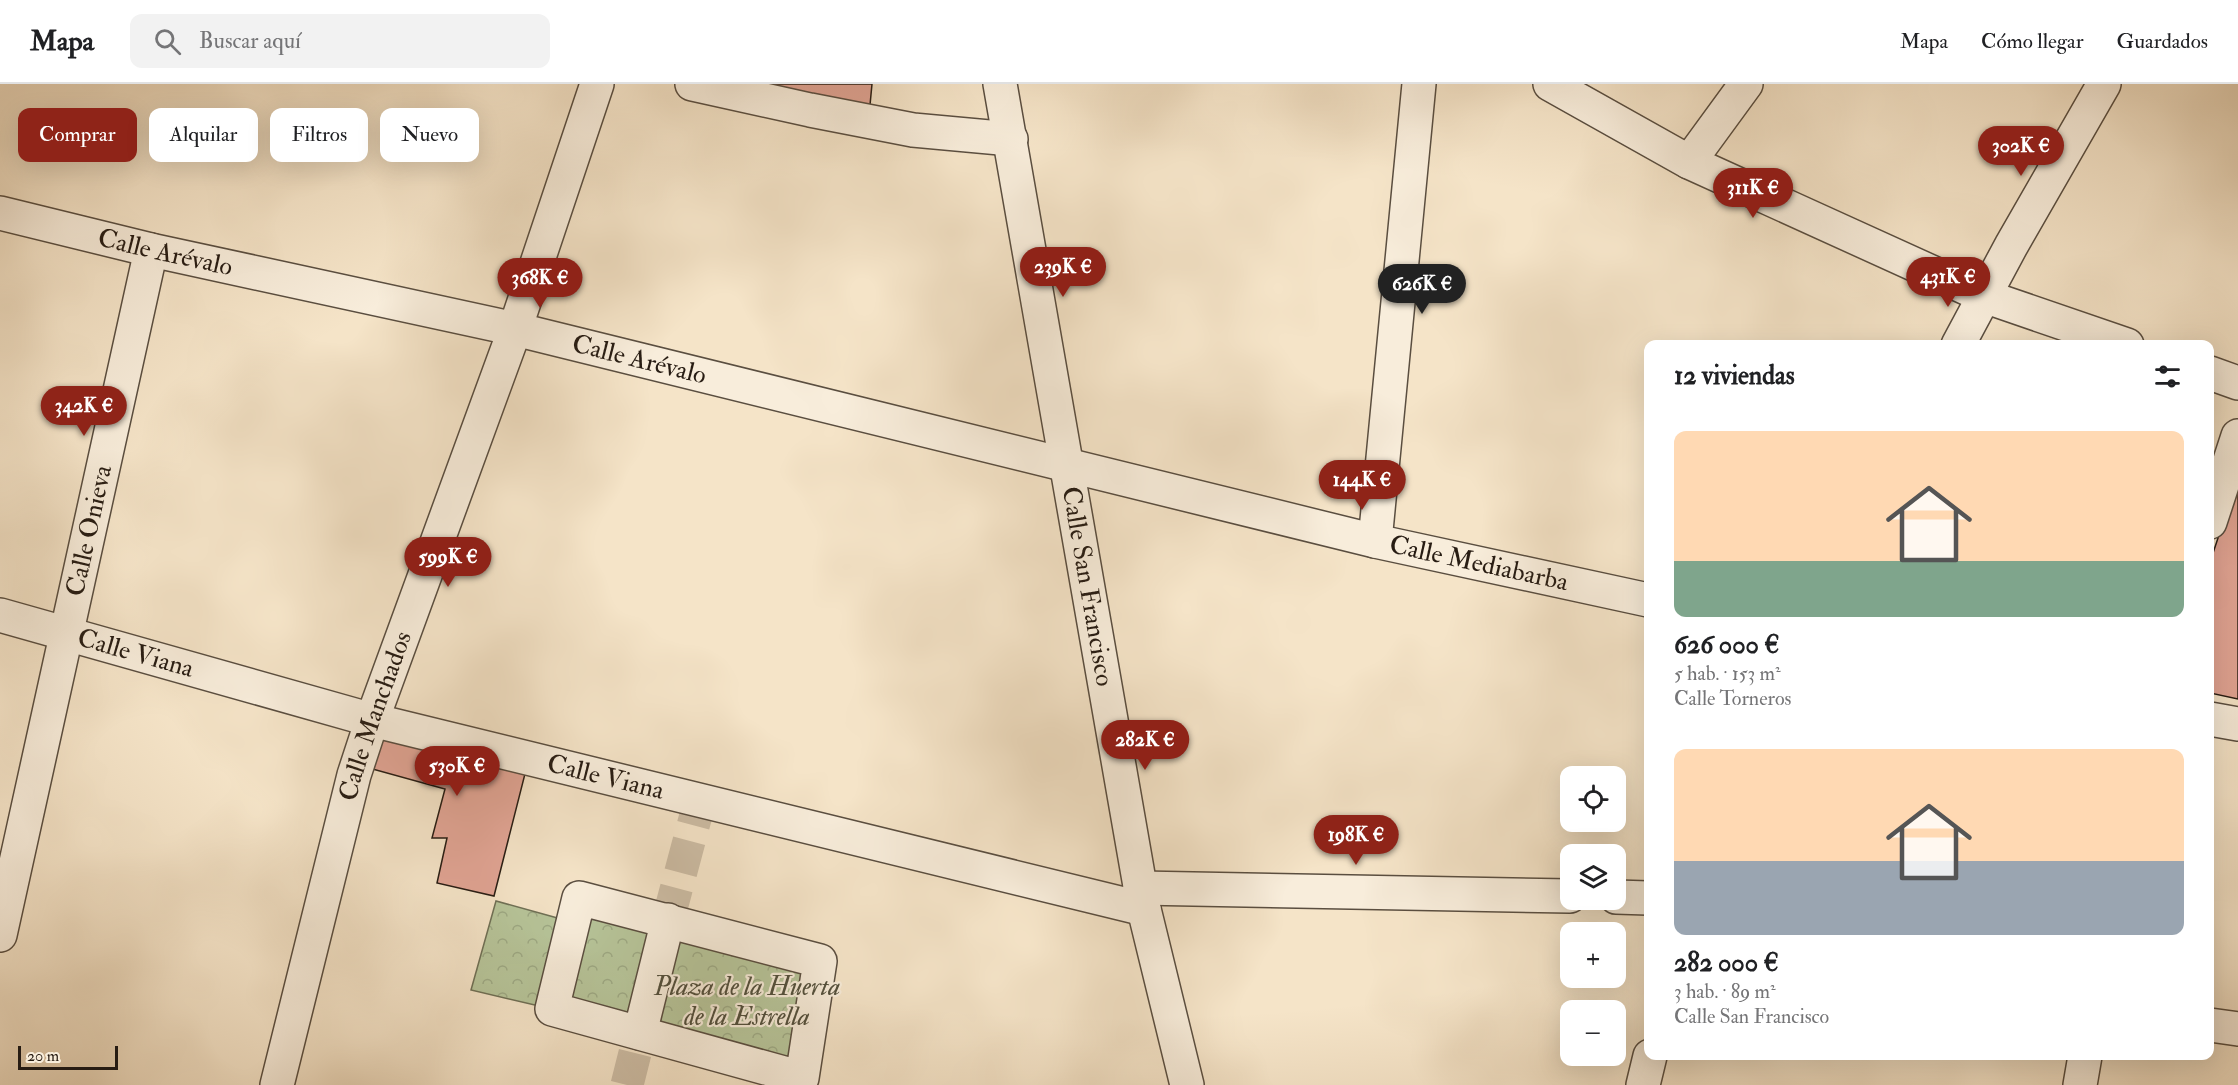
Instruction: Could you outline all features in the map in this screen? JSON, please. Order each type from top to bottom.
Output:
[{"type":"street","name":"Calle Manchados","points":[[277,1085],[354,775],[515,329],[597,84]]},
{"type":"street","points":[[692,84],[913,130],[1011,139]]},
{"type":"street","name":"Calle San Francisco","points":[[1000,84],[1142,898],[1187,1085]]},
{"type":"street","points":[[1375,541],[1419,84]]},
{"type":"street","points":[[1551,84],[1689,162],[1984,296],[2112,340]]},
{"type":"street","points":[[1689,162],[1746,84]]},
{"type":"street","points":[[1961,340],[2104,84]]},
{"type":"street","name":"Calle Arévalo","points":[[0,213],[152,250],[515,329],[1065,465]]},
{"type":"street","name":"Calle Onieva","points":[[0,935],[152,250]]},
{"type":"street","points":[[2214,374],[2238,383]]},
{"type":"street","points":[[2214,510],[2238,436]]},
{"type":"street","name":"Calle Mediabarba","points":[[1065,465],[1375,541],[1644,599]]},
{"type":"street","name":"Calle Viana","points":[[0,615],[372,720],[1142,898],[1560,896]]},
{"type":"street","points":[[2214,721],[2238,724]]},
{"type":"street","points":[[579,897],[668,920],[820,961],[802,1078],[552,1010],[579,897]]},
{"type":"street","points":[[1626,897],[1644,898]]},
{"type":"street","points":[[640,1033],[668,920]]},
{"type":"street","points":[[2214,1026],[2238,1029]]},
{"type":"street","points":[[1642,1085],[1649,1060]]},
{"type":"street","points":[[2080,1085],[2084,1060]]},
{"type":"green space","name":"Plaza de la Huerta de la Estrella","points":[[579,898],[820,961],[802,1078],[552,1009],[471,990],[496,901],[572,922]]},
{"type":"building","points":[[756,84],[872,84],[870,105]]},
{"type":"building","points":[[2238,478],[2238,699],[2214,694],[2214,550]]},
{"type":"building","points":[[372,720],[529,758],[494,896],[437,883],[447,838],[432,838],[445,789],[358,765]]},
{"type":"tunnel","points":[[668,920],[700,800]]},
{"type":"tunnel","points":[[627,1085],[640,1033]]}]
